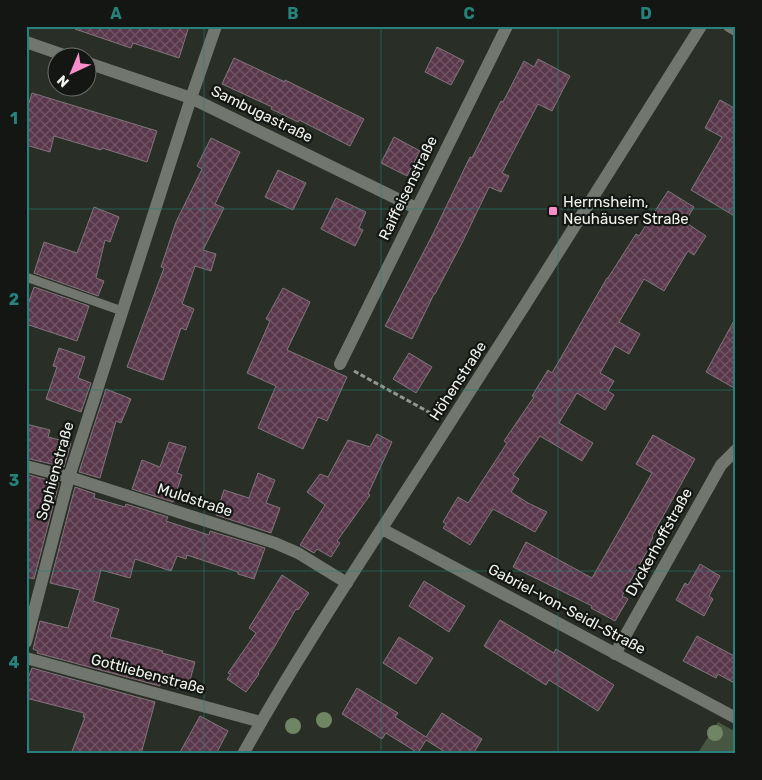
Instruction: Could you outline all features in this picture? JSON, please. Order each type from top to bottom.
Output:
[{"type":"street","name":"Sophienstraße","points":[[26,642],[69,477],[216,26]]},
{"type":"street","name":"Raiffeisenstraße","points":[[340,364],[507,26]]},
{"type":"street","name":"Höhenstraße","points":[[243,754],[347,583],[590,205],[701,26]]},
{"type":"street","points":[[729,26],[736,30]]},
{"type":"street","points":[[26,42],[48,50]]},
{"type":"street","name":"Sambugastraße","points":[[98,66],[191,98],[416,208]]},
{"type":"street","name":"Dyckerhoffstraße","points":[[615,654],[721,465],[736,450]]},
{"type":"street","name":"Muldstraße","points":[[26,466],[69,477],[275,543],[298,553],[347,583]]},
{"type":"street","name":"Gabriel-von-Seidl-Straße","points":[[382,528],[736,718]]},
{"type":"street","name":"Gottliebenstraße","points":[[26,658],[261,722]]},
{"type":"lane","points":[[26,277],[122,311]]},
{"type":"path","points":[[340,364],[450,424]]},
{"type":"green space","points":[[718,722],[736,732],[736,754],[697,754]]},
{"type":"building","points":[[75,26],[189,26],[179,58],[133,43],[131,48],[75,29]]},
{"type":"building","points":[[437,47],[464,61],[451,85],[425,72]]},
{"type":"building","points":[[234,58],[285,82],[285,80],[364,119],[350,146],[222,84]]},
{"type":"building","points":[[538,59],[570,76],[552,111],[538,104],[502,173],[509,176],[501,192],[489,187],[412,339],[385,326],[433,234],[470,157],[472,158],[501,101],[503,102],[524,61],[534,67]]},
{"type":"building","points":[[32,93],[157,131],[147,162],[54,136],[50,152],[26,145],[26,112]]},
{"type":"building","points":[[720,100],[736,109],[736,217],[691,190],[722,137],[705,128]]},
{"type":"building","points":[[394,137],[420,151],[407,176],[381,163]]},
{"type":"building","points":[[211,138],[240,152],[215,204],[224,208],[203,250],[216,254],[211,271],[195,266],[182,304],[194,309],[186,330],[181,328],[163,380],[127,367],[164,268],[161,267],[176,222],[202,169],[197,166]]},
{"type":"building","points":[[278,170],[306,183],[293,210],[265,197]]},
{"type":"building","points":[[668,191],[694,207],[685,222],[706,236],[694,255],[688,251],[664,291],[644,279],[619,322],[640,334],[629,354],[615,346],[600,373],[614,381],[608,391],[614,395],[605,410],[577,393],[559,423],[593,443],[582,461],[540,436],[513,475],[519,479],[511,492],[547,512],[535,532],[493,509],[470,545],[443,528],[446,524],[443,522],[458,497],[468,503],[507,443],[504,441],[534,397],[532,396],[548,370],[552,373],[607,278],[636,234],[639,236]]},
{"type":"building","points":[[336,198],[366,212],[359,228],[363,230],[355,246],[321,229]]},
{"type":"building","points":[[94,207],[119,217],[110,242],[105,240],[96,278],[104,281],[98,296],[34,273],[44,242],[77,253]]},
{"type":"building","points":[[34,287],[89,306],[77,341],[26,324],[26,310]]},
{"type":"building","points":[[283,288],[310,302],[287,350],[347,377],[327,421],[318,417],[303,449],[258,428],[276,386],[247,373],[270,321],[266,319]]},
{"type":"building","points":[[736,317],[736,389],[706,372]]},
{"type":"building","points":[[59,348],[85,357],[78,378],[91,383],[81,412],[46,399],[57,367],[53,366]]},
{"type":"building","points":[[409,353],[432,367],[416,393],[393,379]]},
{"type":"building","points":[[106,389],[131,399],[121,423],[116,421],[100,478],[79,472]]},
{"type":"building","points":[[26,424],[50,430],[48,437],[71,443],[64,467],[26,458]]},
{"type":"building","points":[[377,434],[392,442],[368,494],[370,495],[337,541],[340,543],[331,557],[317,549],[314,553],[300,545],[325,505],[307,492],[320,474],[328,477],[348,440],[370,447]]},
{"type":"building","points":[[653,435],[695,459],[652,536],[650,546],[622,596],[628,599],[615,621],[591,608],[592,606],[513,567],[526,542],[592,578],[652,473],[636,464]]},
{"type":"building","points":[[169,442],[186,447],[177,473],[182,475],[173,502],[132,489],[142,460],[160,467]]},
{"type":"building","points":[[258,473],[275,480],[266,503],[280,508],[271,533],[216,515],[224,490],[249,498]]},
{"type":"building","points":[[26,474],[59,483],[34,579],[26,577]]},
{"type":"building","points":[[75,487],[95,494],[94,498],[125,507],[126,504],[168,517],[166,521],[209,535],[210,531],[265,548],[254,579],[187,555],[186,559],[177,556],[171,571],[135,559],[130,578],[101,570],[93,601],[119,609],[110,637],[163,651],[162,653],[195,662],[187,691],[160,683],[160,686],[37,653],[38,651],[33,649],[40,621],[68,628],[80,590],[50,583]]},
{"type":"building","points":[[700,564],[720,576],[709,596],[713,599],[704,616],[676,600],[685,583],[688,585]]},
{"type":"building","points":[[282,575],[309,593],[298,610],[296,609],[259,674],[246,692],[227,679],[231,674],[228,673],[256,633],[249,628]]},
{"type":"building","points":[[424,581],[465,606],[449,632],[409,606]]},
{"type":"building","points":[[500,620],[554,653],[556,649],[614,685],[598,711],[549,680],[546,685],[484,646]]},
{"type":"building","points":[[697,636],[736,657],[736,684],[718,674],[716,678],[683,661]]},
{"type":"building","points":[[399,637],[433,658],[416,684],[383,663]]},
{"type":"building","points":[[32,668],[155,702],[141,754],[71,754],[85,717],[83,717],[84,713],[26,698],[26,683]]},
{"type":"building","points":[[357,688],[398,713],[395,717],[426,737],[442,713],[482,739],[473,754],[448,754],[426,740],[418,753],[386,733],[382,739],[342,714]]},
{"type":"building","points":[[200,716],[228,731],[216,754],[179,754]]},
{"type":"place","name":"Herrnsheim, Neuhäuser Straße","points":[[553,211]]}]
